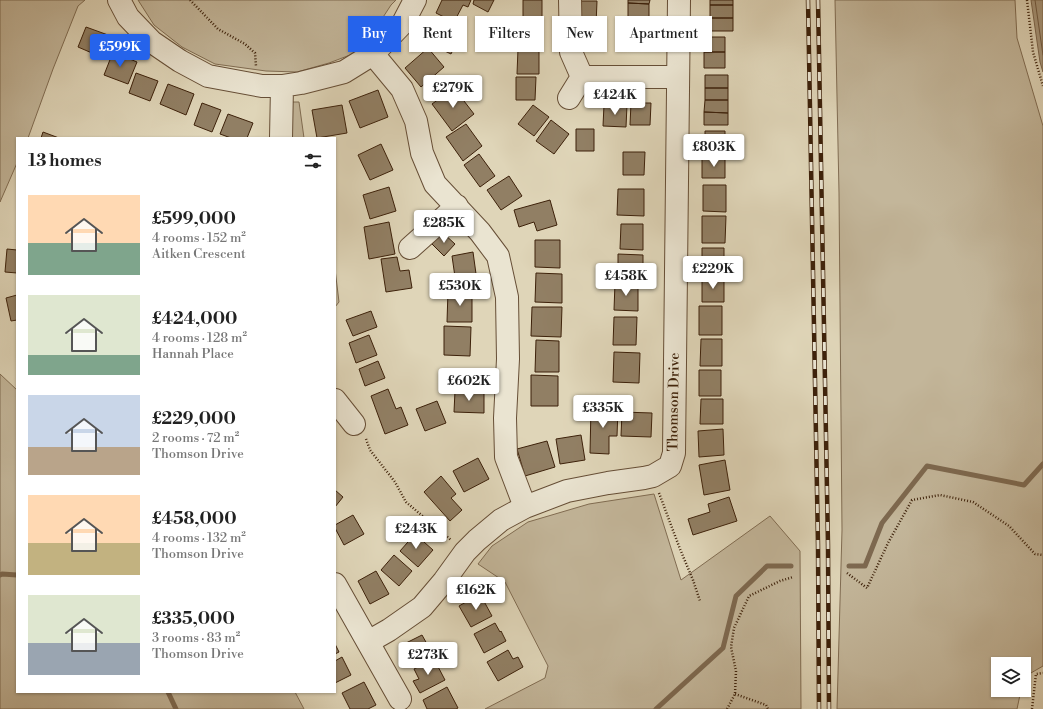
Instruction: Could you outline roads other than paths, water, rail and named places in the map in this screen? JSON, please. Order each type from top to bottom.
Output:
[{"type":"street","points":[[119,0],[132,22],[152,42],[180,61],[208,76],[272,86],[301,83],[344,72],[373,54],[403,23],[415,0]]},
{"type":"street","points":[[570,0],[571,52],[582,77]]},
{"type":"street","name":"Thomson Drive","points":[[368,642],[389,630],[422,607],[444,581],[465,552],[501,520],[525,507],[567,491],[653,476],[670,466],[674,453],[679,0]]},
{"type":"street","points":[[373,54],[402,89],[416,121],[422,154],[435,184],[480,232],[498,256],[508,297],[508,359],[505,418],[506,457],[525,507]]},
{"type":"street","points":[[582,77],[678,77]]},
{"type":"street","points":[[569,98],[582,77]]},
{"type":"street","points":[[272,86],[281,137]]},
{"type":"street","points":[[410,248],[457,206]]},
{"type":"street","points":[[336,401],[354,424]]},
{"type":"street","points":[[336,586],[400,699]]},
{"type":"water","points":[[1031,0],[1043,0],[1043,72],[1040,62]]},
{"type":"waterway","points":[[849,566],[865,566],[882,523],[927,466],[1024,485],[1043,464]]},
{"type":"waterway","points":[[656,709],[723,648],[736,596],[767,566],[791,566]]},
{"type":"waterway","points":[[0,575],[16,575]]},
{"type":"waterway","points":[[168,693],[176,709]]},
{"type":"railway","points":[[808,0],[818,545],[819,709]]},
{"type":"railway","points":[[818,0],[828,545],[829,709]]}]
